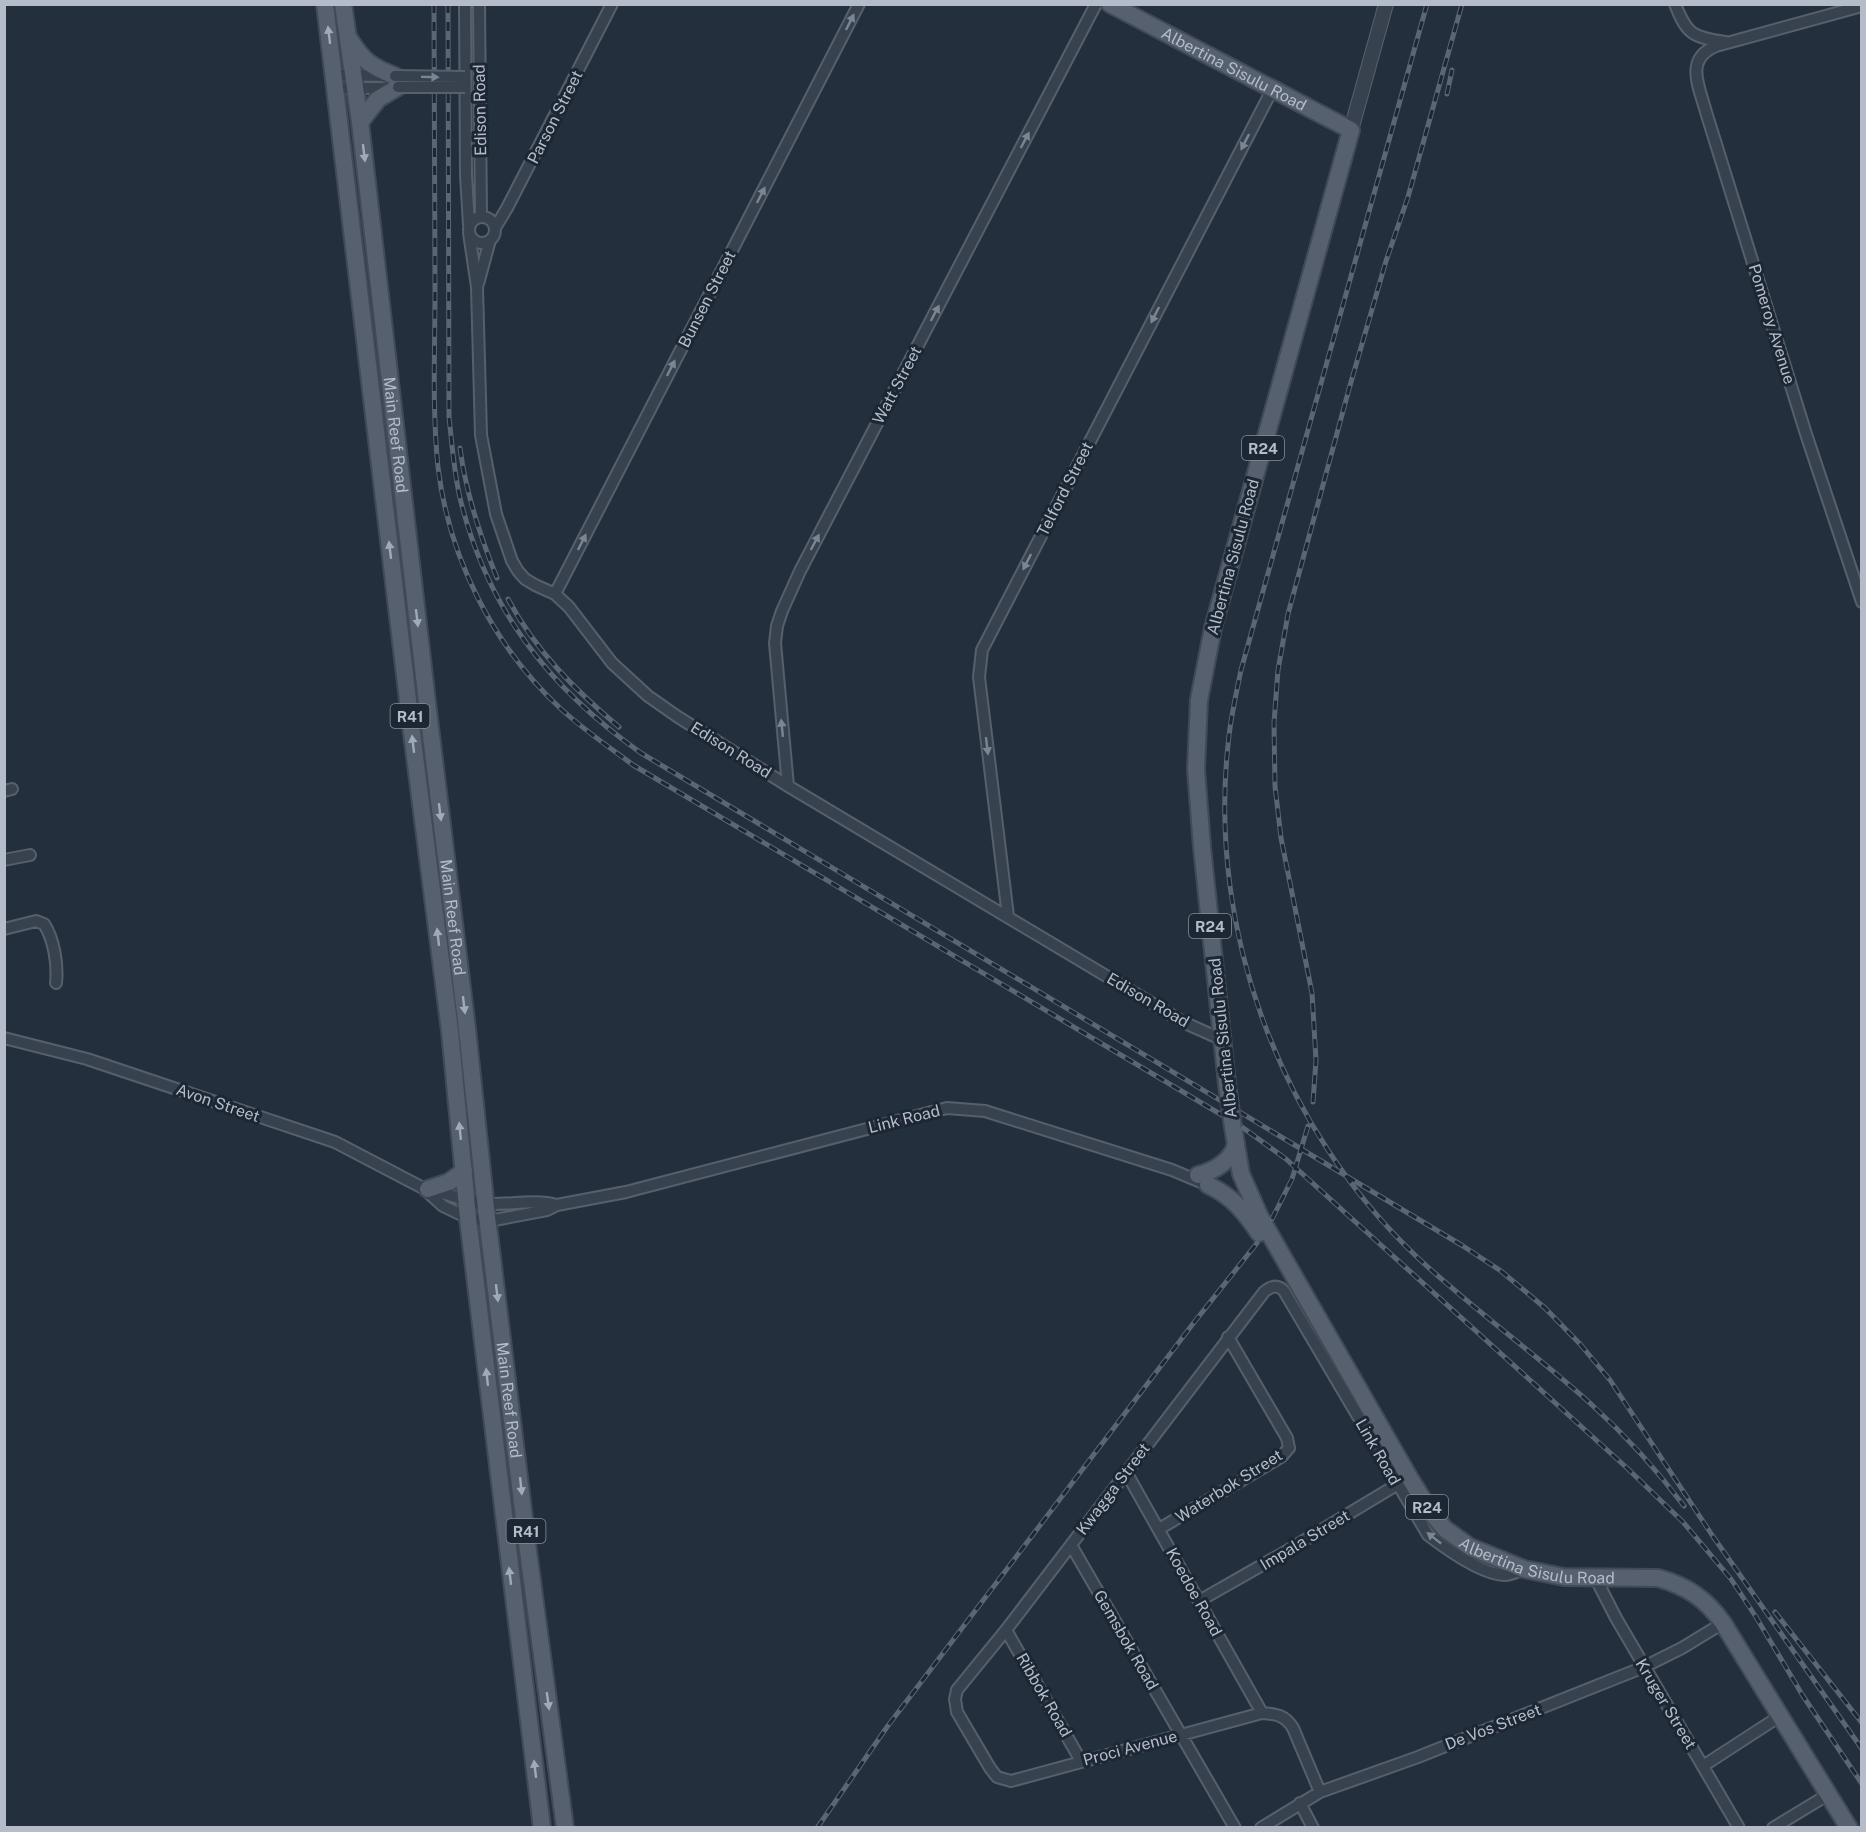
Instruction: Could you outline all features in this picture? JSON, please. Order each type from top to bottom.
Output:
[{"type":"main road","name":"Main Reef Road","points":[[325,4],[450,1031],[466,1201],[542,1827]]},
{"type":"main road","name":"Main Reef Road","points":[[343,4],[360,122],[467,1029],[487,1221],[565,1827]]},
{"type":"main road","name":"Albertina Sisulu Road","points":[[1110,4],[1351,130],[1213,628],[1202,676],[1196,742],[1197,790],[1227,1084],[1242,1175],[1260,1217],[1312,1305],[1403,1480],[1434,1516],[1458,1540],[1479,1552],[1524,1569],[1564,1577],[1596,1579],[1641,1577],[1673,1582],[1699,1596],[1723,1623],[1849,1827]]},
{"type":"main road","points":[[347,34],[358,52],[371,66],[397,82],[378,99],[360,122]]},
{"type":"main road","points":[[367,359],[387,357]]},
{"type":"main road","points":[[419,789],[437,787]]},
{"type":"main road","points":[[1234,1136],[1231,1157],[1203,1180],[1229,1197],[1243,1210],[1277,1261],[1312,1305]]},
{"type":"main road","points":[[425,1189],[448,1182],[464,1171]]},
{"type":"main road","points":[[516,1626],[538,1624]]},
{"type":"main road","points":[[523,1675],[544,1672]]},
{"type":"street","points":[[465,4],[466,191],[477,222],[478,243],[490,240]]},
{"type":"street","name":"Edison Road","points":[[479,4],[477,287],[481,435],[496,514],[512,561],[518,571],[525,579],[555,594],[569,607],[612,663],[648,696],[678,717],[788,786],[1185,1023],[1223,1040]]},
{"type":"street","name":"Parson Street","points":[[495,228],[612,4]]},
{"type":"street","name":"Bunsen Street","points":[[555,594],[859,4]]},
{"type":"street","name":"Watt Street","points":[[788,786],[775,651],[777,626],[782,611],[805,561],[1096,4]]},
{"type":"street","points":[[1351,130],[1386,4]]},
{"type":"street","points":[[1676,4],[1685,28],[1695,35],[1728,43],[1862,6]]},
{"type":"street","name":"Pomeroy Avenue","points":[[1728,43],[1709,49],[1701,55],[1696,66],[1703,101],[1803,423],[1862,602]]},
{"type":"street","points":[[334,82],[465,82]]},
{"type":"street","name":"Telford Street","points":[[1008,916],[979,677],[982,650],[1272,90]]},
{"type":"street","points":[[477,222],[507,208]]},
{"type":"street","points":[[477,222],[495,228]]},
{"type":"street","name":"Edison Road","points":[[477,287],[495,228]]},
{"type":"street","points":[[4,860],[30,855]]},
{"type":"street","points":[[4,929],[36,921],[44,924],[48,930],[56,964],[56,983]]},
{"type":"street","name":"Avon Street","points":[[4,1038],[87,1059],[335,1142],[425,1189],[485,1204]]},
{"type":"street","name":"Link Road","points":[[487,1221],[539,1212],[557,1205],[626,1192],[947,1108],[985,1111],[1232,1188],[1239,1184],[1242,1175]]},
{"type":"street","points":[[1203,1180],[1232,1168],[1242,1175]]},
{"type":"street","name":"Avon Street","points":[[425,1189],[443,1206],[468,1218],[487,1221]]},
{"type":"street","name":"Link Road","points":[[485,1204],[547,1202],[557,1205]]},
{"type":"street","name":"Link Road","points":[[1269,1288],[1277,1286],[1284,1291],[1403,1480]]},
{"type":"street","name":"Kwagga Street","points":[[990,1768],[957,1712],[955,1699],[957,1690],[1006,1630],[1228,1337],[1269,1288]]},
{"type":"street","name":"Waterbok Street","points":[[1159,1529],[1281,1457],[1289,1448],[1287,1438],[1228,1337]]},
{"type":"street","name":"Koedoe Road","points":[[1126,1472],[1262,1713]]},
{"type":"street","name":"Impala Street","points":[[1199,1601],[1403,1480]]},
{"type":"street","name":"Gemsbok Road","points":[[1071,1545],[1235,1827]]},
{"type":"street","name":"Kruger Street","points":[[1596,1579],[1644,1667],[1739,1827]]},
{"type":"street","name":"De Vos Street","points":[[1261,1827],[1320,1792],[1418,1757],[1644,1667],[1682,1648],[1723,1623]]},
{"type":"street","name":"Ribbok Road","points":[[1006,1630],[1081,1761]]},
{"type":"street","name":"Proci Avenue","points":[[990,1768],[997,1777],[1011,1781],[1262,1713],[1274,1714],[1286,1719],[1293,1728],[1320,1792]]},
{"type":"street","points":[[1703,1766],[1780,1716]]},
{"type":"street","points":[[1773,1827],[1829,1794]]},
{"type":"street","points":[[1300,1803],[1313,1827]]},
{"type":"railway","points":[[434,4],[434,401],[438,467],[452,535],[464,568],[478,599],[515,658],[561,709],[633,765],[1242,1127],[1286,1159],[1627,1468],[1683,1522],[1731,1579],[1803,1696],[1862,1784]]},
{"type":"railway","points":[[448,4],[449,417],[456,478],[472,538],[487,576],[526,643],[550,673],[608,728],[641,753],[1463,1246],[1501,1271],[1545,1308],[1580,1344],[1610,1380],[1712,1535],[1862,1749]]},
{"type":"railway","points":[[1427,4],[1241,670],[1228,745],[1225,815],[1230,886],[1243,955],[1264,1023],[1292,1088],[1328,1150],[1370,1207],[1418,1258],[1592,1405],[1641,1454],[1684,1506]]},
{"type":"railway","points":[[1313,1102],[1316,1060],[1312,993],[1281,838],[1275,786],[1274,723],[1278,670],[1288,614],[1349,389],[1386,261],[1408,197],[1462,4]]},
{"type":"railway","points":[[1447,94],[1452,70]]},
{"type":"railway","points":[[460,448],[474,515],[497,578]]},
{"type":"railway","points":[[508,599],[543,652],[587,699],[619,727]]},
{"type":"railway","points":[[1272,1219],[1292,1179],[1308,1126]]},
{"type":"railway","points":[[817,1828],[887,1727],[1192,1325],[1257,1243]]},
{"type":"railway","points":[[1775,1612],[1862,1723]]}]
